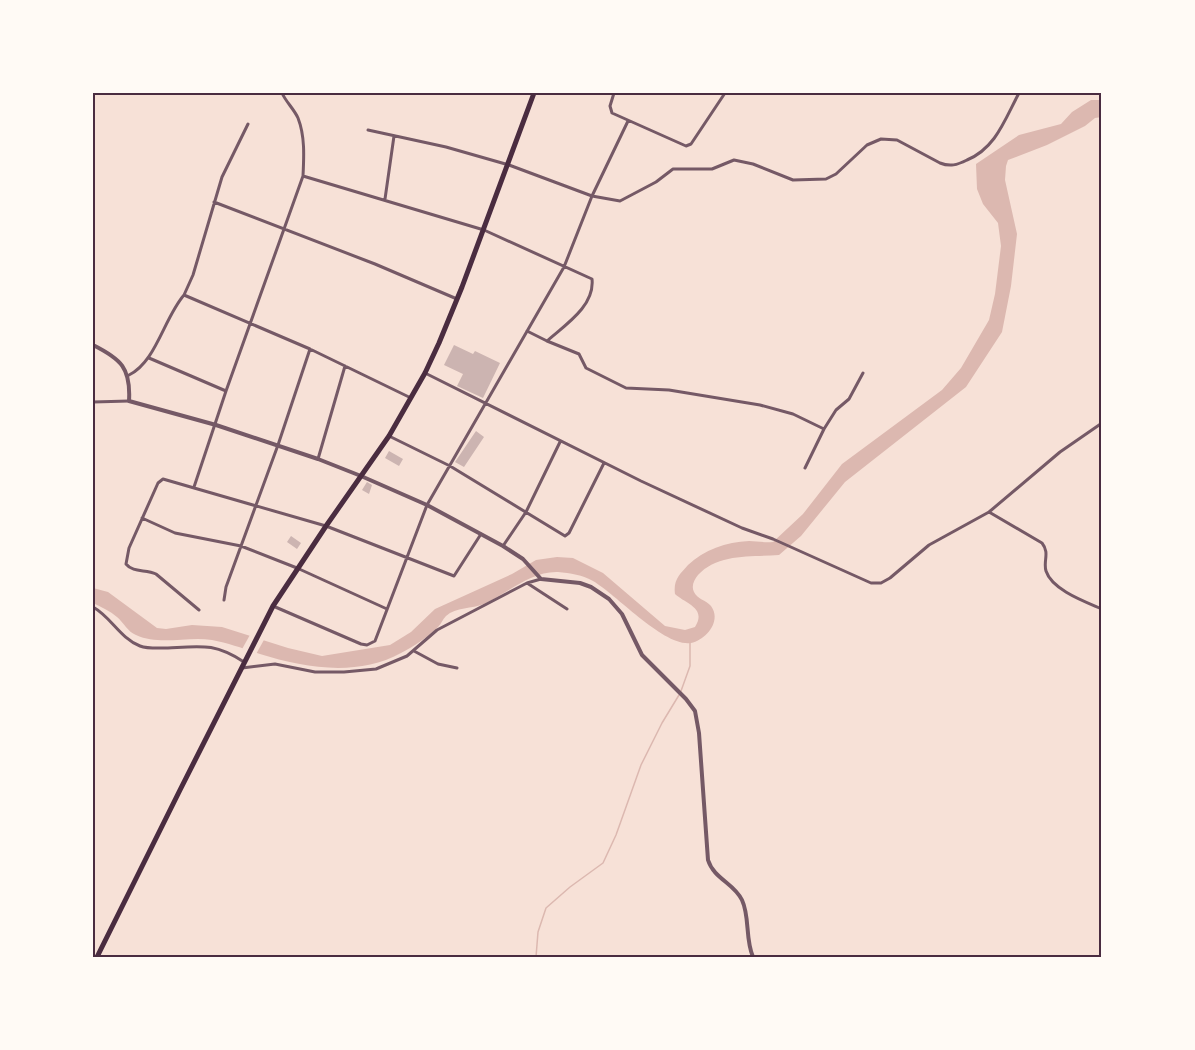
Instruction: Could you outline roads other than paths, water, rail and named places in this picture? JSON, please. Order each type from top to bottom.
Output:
[{"type":"highway","points":[[98,957],[273,606],[389,436],[425,373],[458,298],[534,93]]},
{"type":"street","points":[[194,488],[303,176],[304,148],[301,129],[297,115],[282,93]]},
{"type":"street","points":[[614,93],[610,106],[612,113],[689,146],[725,93]]},
{"type":"street","points":[[368,130],[446,147],[508,164],[592,196],[622,201],[673,170],[712,169],[734,160],[753,164],[785,178],[826,179],[836,174],[867,145],[881,139],[897,140],[940,163],[956,165],[974,158],[989,146],[1019,93]]},
{"type":"street","points":[[273,606],[367,645],[377,638],[427,505],[564,267],[592,196],[628,120]]},
{"type":"street","points":[[129,375],[141,368],[149,358],[172,311],[184,295],[193,275],[214,202],[231,155],[248,124]]},
{"type":"street","points":[[385,200],[394,135]]},
{"type":"street","points":[[303,176],[484,230],[591,278],[592,284],[585,305],[547,341]]},
{"type":"street","points":[[214,202],[458,298]]},
{"type":"street","points":[[184,295],[310,349],[411,399]]},
{"type":"street","points":[[527,331],[577,353],[582,357],[586,368],[626,387],[673,390],[768,407],[793,414],[824,429]]},
{"type":"street","points":[[93,345],[116,358],[129,375],[129,401]]},
{"type":"street","points":[[224,600],[226,587],[310,349]]},
{"type":"street","points":[[149,358],[226,391]]},
{"type":"street","points":[[318,459],[345,366]]},
{"type":"street","points":[[425,373],[560,442],[742,528],[794,548],[864,581],[881,583],[929,545],[989,512],[1060,452],[1102,423]]},
{"type":"street","points":[[805,468],[824,429],[836,410],[849,399],[863,373]]},
{"type":"street","points":[[93,402],[129,401],[216,425],[318,459],[427,505],[481,534],[523,559],[541,579]]},
{"type":"street","points":[[389,436],[450,466],[566,536],[604,463]]},
{"type":"street","points":[[503,546],[526,512],[560,442]]},
{"type":"street","points":[[199,610],[156,574],[151,571],[132,569],[126,564],[129,548],[161,480],[326,526],[455,576],[481,534]]},
{"type":"street","points":[[989,512],[1042,543],[1047,552],[1046,570],[1053,581],[1071,595],[1102,609]]},
{"type":"street","points":[[142,518],[174,533],[241,546],[297,568],[387,609]]},
{"type":"street","points":[[241,669],[274,664],[315,672],[369,670],[387,666],[414,651],[437,630],[527,583],[541,579],[580,583],[591,587],[609,599],[622,614],[642,655],[687,699],[695,711],[699,734],[708,860],[714,873],[741,898],[744,906],[747,941],[753,957]]},
{"type":"street","points":[[527,583],[567,609]]},
{"type":"street","points":[[93,607],[103,612],[119,631],[140,646],[156,648],[211,646],[245,660]]},
{"type":"street","points":[[414,651],[438,664],[458,668]]},
{"type":"waterway","points":[[681,691],[690,666],[690,643]]},
{"type":"waterway","points":[[536,957],[538,932],[546,908],[603,863],[616,835],[641,765],[679,695]]}]
